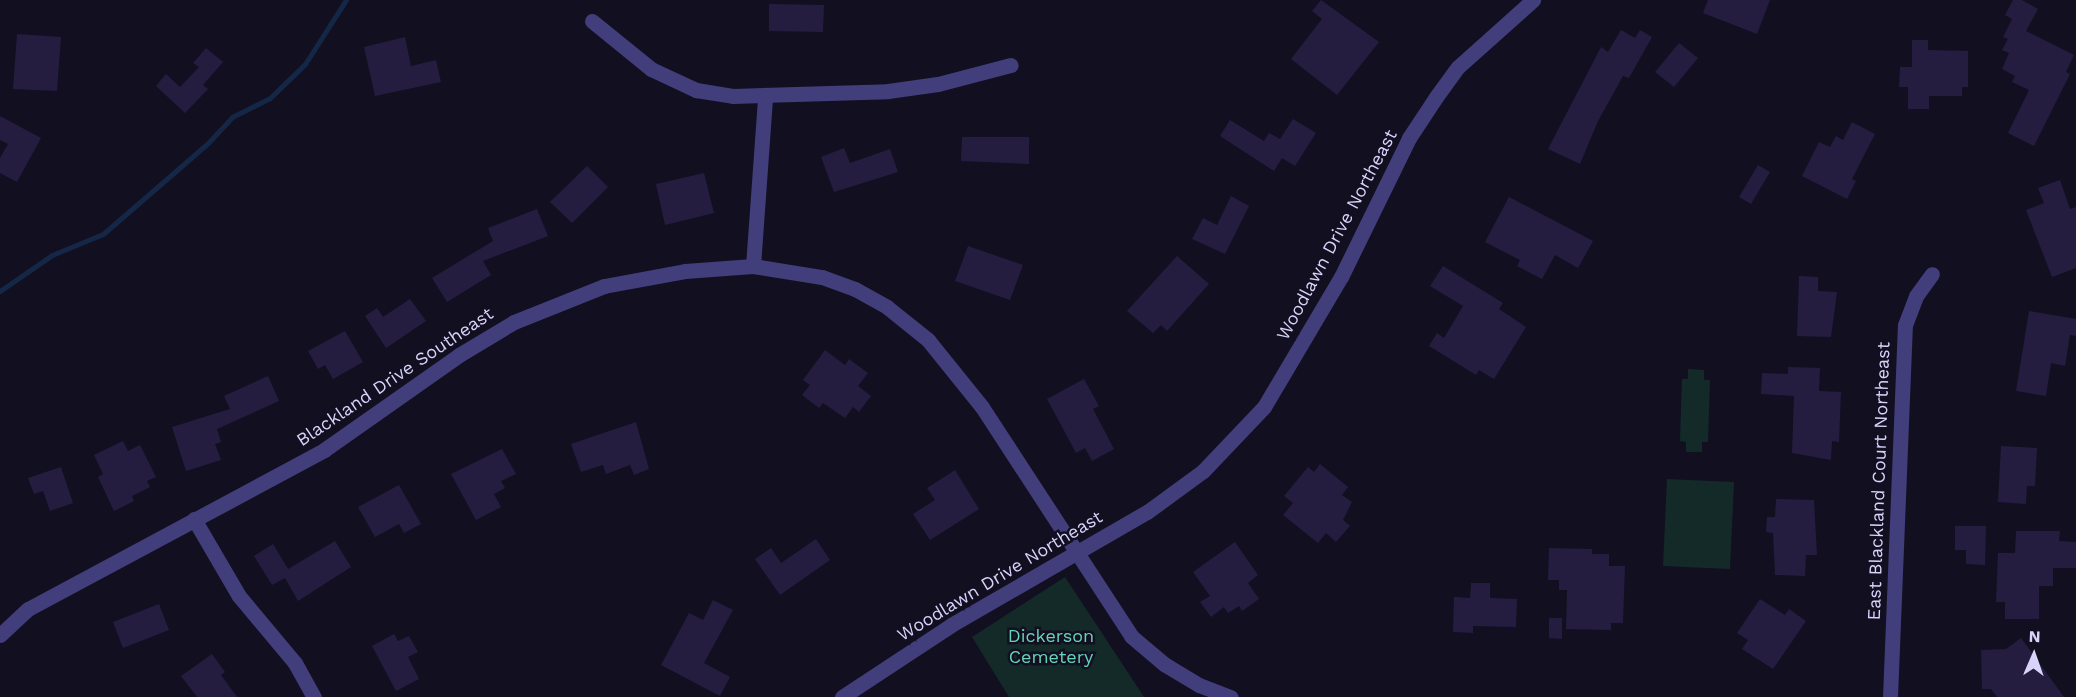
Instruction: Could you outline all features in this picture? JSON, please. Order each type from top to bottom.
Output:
[{"type":"street","name":"Woodlawn Drive Northeast","points":[[842,697],[951,625],[1148,512],[1203,471],[1264,407],[1341,277],[1409,138],[1436,97],[1458,67],[1533,0]]},
{"type":"street","points":[[592,21],[629,55],[671,79],[715,94],[765,98],[888,91],[938,84],[1011,65]]},
{"type":"street","points":[[753,266],[765,98]]},
{"type":"street","name":"Blackland Drive Southeast","points":[[0,635],[28,609],[324,450],[483,339],[522,318],[604,286],[685,271],[753,266],[811,274],[855,289],[887,307],[928,340],[982,407],[1075,554],[1131,636],[1164,664],[1199,685],[1231,697]]},
{"type":"street","name":"East Blackland Court Northeast","points":[[1890,697],[1905,325],[1916,296],[1932,274]]},
{"type":"street","points":[[194,519],[239,596],[295,663],[314,697]]},
{"type":"green space","points":[[1688,369],[1704,370],[1704,380],[1710,380],[1708,442],[1702,442],[1702,452],[1686,452],[1686,442],[1680,441],[1682,379],[1688,379]]},
{"type":"green space","points":[[1667,479],[1734,482],[1730,569],[1663,566]]},
{"type":"green space","name":"Dickerson Cemetery","points":[[1065,577],[1144,697],[1009,697],[972,637]]},
{"type":"building","points":[[1321,0],[1379,42],[1337,95],[1291,59],[1322,19],[1312,11]]},
{"type":"building","points":[[1708,0],[1770,0],[1757,34],[1703,13]]},
{"type":"building","points":[[2013,0],[2022,0],[2038,9],[2026,31],[2074,55],[2066,72],[2070,74],[2034,146],[2008,133],[2029,90],[2012,82],[2015,76],[2002,69],[2009,53],[2002,50],[2008,39],[2003,37],[2012,19],[2005,15]]},
{"type":"building","points":[[769,4],[824,5],[823,32],[769,31]]},
{"type":"building","points":[[1621,30],[1635,38],[1640,30],[1652,37],[1629,78],[1623,76],[1598,121],[1580,164],[1548,149],[1601,47],[1608,52]]},
{"type":"building","points":[[17,34],[61,37],[57,91],[13,89]]},
{"type":"building","points":[[405,37],[411,66],[436,60],[441,82],[375,96],[364,47]]},
{"type":"building","points":[[1912,40],[1928,40],[1928,50],[1968,51],[1968,87],[1962,87],[1962,96],[1929,96],[1929,109],[1908,109],[1908,87],[1899,87],[1900,67],[1912,67]]},
{"type":"building","points":[[1679,43],[1698,58],[1674,87],[1655,72]]},
{"type":"building","points":[[206,48],[223,62],[203,85],[208,89],[185,113],[156,86],[166,74],[180,87],[199,67],[193,63]]},
{"type":"building","points":[[0,116],[41,138],[17,182],[0,173],[0,158],[8,144],[0,140]]},
{"type":"building","points":[[1293,119],[1316,133],[1295,166],[1282,158],[1274,171],[1220,136],[1230,120],[1264,141],[1269,133],[1280,139]]},
{"type":"building","points":[[1852,122],[1875,134],[1852,179],[1856,181],[1847,199],[1802,176],[1819,142],[1830,147],[1836,136],[1843,140]]},
{"type":"building","points":[[962,137],[1029,137],[1029,164],[961,161]]},
{"type":"building","points":[[844,148],[850,163],[890,149],[898,172],[834,192],[821,157]]},
{"type":"building","points":[[1758,165],[1770,172],[1751,204],[1739,197]]},
{"type":"building","points":[[587,166],[608,187],[572,223],[550,202]]},
{"type":"building","points":[[704,173],[714,213],[665,225],[656,184]]},
{"type":"building","points":[[2060,180],[2070,209],[2076,207],[2076,268],[2052,277],[2026,210],[2044,203],[2038,188]]},
{"type":"building","points":[[1231,196],[1249,206],[1225,254],[1192,239],[1203,218],[1217,225]]},
{"type":"building","points":[[1509,197],[1593,241],[1578,268],[1555,255],[1542,279],[1517,266],[1520,260],[1485,242]]},
{"type":"building","points":[[537,209],[548,236],[483,261],[491,275],[447,302],[432,278],[493,241],[488,228]]},
{"type":"building","points":[[968,246],[1023,265],[1010,300],[955,281]]},
{"type":"building","points":[[1177,256],[1209,284],[1167,331],[1161,325],[1153,333],[1127,311]]},
{"type":"building","points":[[1443,266],[1503,303],[1499,309],[1526,327],[1494,379],[1479,370],[1476,375],[1429,346],[1437,333],[1444,338],[1463,306],[1430,286]]},
{"type":"building","points":[[1799,276],[1818,277],[1818,291],[1837,292],[1831,337],[1797,336]]},
{"type":"building","points":[[410,299],[426,321],[386,348],[365,316],[377,308],[383,317]]},
{"type":"building","points":[[2029,311],[2076,319],[2076,336],[2070,335],[2065,366],[2051,363],[2046,396],[2016,391]]},
{"type":"building","points":[[345,331],[363,362],[333,379],[325,365],[318,369],[308,351]]},
{"type":"building","points":[[825,350],[845,365],[849,359],[868,373],[858,386],[871,396],[859,412],[853,407],[845,418],[823,403],[819,408],[802,395],[810,385],[803,380]]},
{"type":"building","points":[[1788,367],[1820,368],[1819,391],[1841,392],[1839,442],[1832,441],[1831,460],[1792,453],[1794,396],[1761,394],[1762,373],[1788,374]]},
{"type":"building","points":[[268,376],[279,401],[217,429],[221,442],[215,444],[221,460],[186,471],[172,427],[230,409],[224,396]]},
{"type":"building","points":[[1084,379],[1099,406],[1093,409],[1114,449],[1092,461],[1085,448],[1076,453],[1047,399]]},
{"type":"building","points":[[636,422],[649,469],[634,475],[630,465],[606,474],[603,465],[581,472],[571,444]]},
{"type":"building","points":[[123,441],[128,451],[140,445],[156,477],[147,481],[150,487],[132,496],[134,501],[114,511],[98,477],[103,474],[94,455]]},
{"type":"building","points":[[2001,446],[2037,448],[2035,486],[2027,486],[2026,504],[1998,502]]},
{"type":"building","points":[[502,449],[516,474],[501,481],[505,488],[494,494],[501,507],[476,520],[451,474]]},
{"type":"building","points":[[1320,464],[1348,487],[1342,495],[1352,502],[1343,520],[1350,526],[1336,542],[1326,533],[1318,543],[1283,515],[1293,503],[1284,496],[1308,467],[1314,472]]},
{"type":"building","points":[[61,467],[73,503],[50,511],[43,491],[34,494],[28,478]]},
{"type":"building","points":[[955,470],[979,509],[930,540],[913,514],[935,500],[927,488]]},
{"type":"building","points":[[399,485],[421,524],[404,533],[399,524],[375,537],[358,507]]},
{"type":"building","points":[[1776,499],[1814,500],[1817,555],[1806,555],[1805,576],[1775,575],[1773,533],[1766,532],[1767,517],[1775,517]]},
{"type":"building","points":[[1955,526],[1986,526],[1985,565],[1966,564],[1966,550],[1955,550]]},
{"type":"building","points":[[2016,531],[2060,531],[2059,541],[2076,542],[2076,568],[2053,568],[2053,586],[2039,586],[2039,619],[2005,619],[2005,602],[1996,602],[1998,553],[2015,553]]},
{"type":"building","points":[[816,539],[830,560],[780,595],[755,559],[771,548],[781,563]]},
{"type":"building","points":[[335,541],[351,567],[298,601],[285,578],[272,585],[254,556],[273,544],[288,569]]},
{"type":"building","points":[[1235,542],[1258,575],[1248,583],[1259,599],[1242,611],[1239,606],[1228,613],[1224,607],[1211,617],[1200,602],[1210,596],[1193,572]]},
{"type":"building","points":[[1549,548],[1592,549],[1592,554],[1609,554],[1609,566],[1625,566],[1623,623],[1611,623],[1611,630],[1566,629],[1567,590],[1559,590],[1559,580],[1548,580]]},
{"type":"building","points":[[1471,583],[1490,583],[1490,598],[1517,599],[1516,627],[1473,626],[1473,633],[1453,632],[1454,597],[1470,598]]},
{"type":"building","points":[[1760,599],[1785,615],[1789,609],[1806,621],[1773,669],[1742,649],[1748,640],[1737,633]]},
{"type":"building","points":[[713,600],[733,610],[704,663],[730,677],[720,696],[661,665],[689,613],[703,620]]},
{"type":"building","points":[[159,604],[169,630],[123,648],[113,622]]},
{"type":"building","points":[[1549,618],[1562,618],[1562,639],[1549,638]]},
{"type":"building","points":[[394,634],[398,641],[409,636],[418,652],[408,657],[419,679],[396,691],[372,646]]},
{"type":"building","points":[[2021,638],[2064,697],[1997,697],[1991,689],[1982,689],[1981,650],[2006,649]]},
{"type":"building","points":[[212,654],[225,672],[221,675],[237,697],[197,697],[181,676]]},
{"type":"waterway","points":[[0,291],[52,255],[103,234],[208,143],[232,117],[270,98],[305,64],[346,0]]}]
